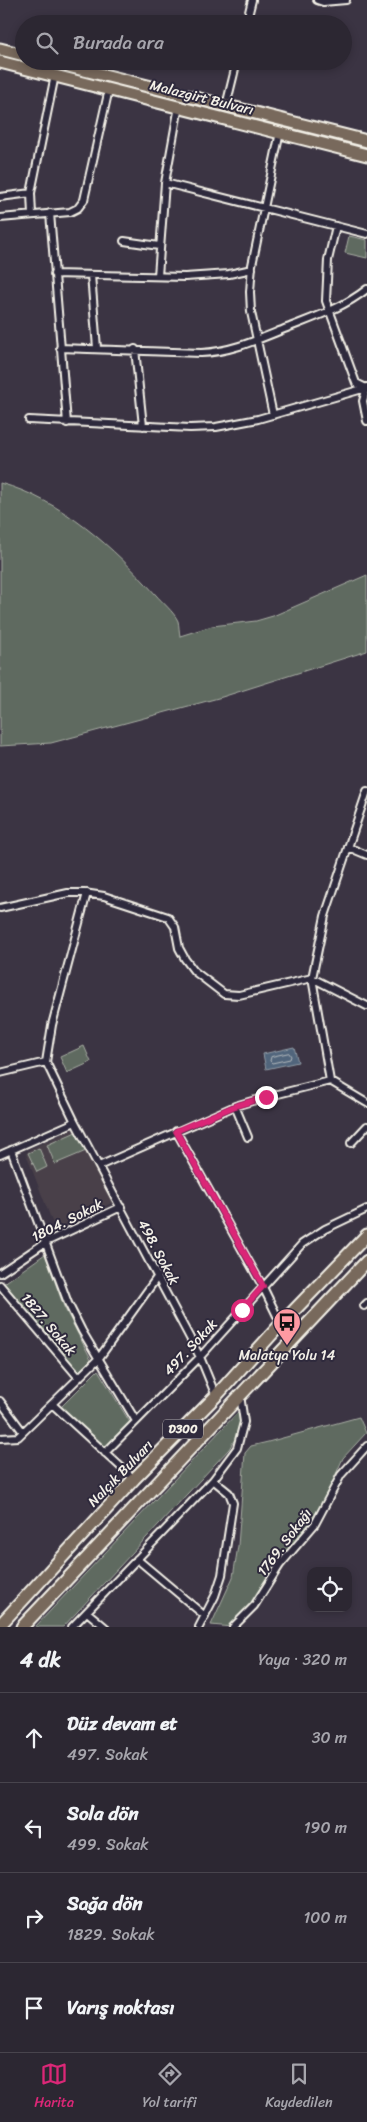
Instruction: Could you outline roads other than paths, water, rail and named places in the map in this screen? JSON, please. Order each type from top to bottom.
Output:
[{"type":"highway","points":[[0,49],[15,53]]},
{"type":"highway","name":"Malazgirt Bulvarı","points":[[0,62],[15,66]]},
{"type":"highway","name":"Malazgirt Bulvarı","points":[[34,70],[367,155]]},
{"type":"highway","name":"Malazgirt Bulvarı","points":[[84,70],[367,141]]},
{"type":"highway","name":"Nalçık Bulvarı","points":[[0,1625],[134,1479],[216,1396],[281,1324],[367,1235]]},
{"type":"highway","name":"D300","points":[[22,1627],[367,1260]]},
{"type":"street","points":[[248,15],[252,0]]},
{"type":"street","points":[[317,0],[323,2],[346,0]]},
{"type":"street","points":[[226,106],[235,70]]},
{"type":"street","points":[[32,215],[31,193],[55,75]]},
{"type":"street","points":[[0,218],[73,211],[82,203],[109,89]]},
{"type":"street","points":[[158,276],[165,183],[179,106]]},
{"type":"street","points":[[273,415],[256,340],[250,302],[252,269],[280,132]]},
{"type":"street","points":[[165,183],[367,234]]},
{"type":"street","points":[[0,197],[31,193]]},
{"type":"street","points":[[50,213],[67,423]]},
{"type":"street","points":[[336,226],[326,279],[326,301],[356,383],[367,387]]},
{"type":"street","points":[[124,241],[159,246]]},
{"type":"street","points":[[54,274],[219,275],[252,269]]},
{"type":"street","points":[[91,275],[96,348]]},
{"type":"street","points":[[60,348],[211,353],[256,340],[330,312],[349,302],[367,288]]},
{"type":"street","points":[[135,349],[143,426]]},
{"type":"street","points":[[28,420],[143,426],[216,427],[273,415],[367,387]]},
{"type":"street","points":[[367,387],[362,401],[367,421]]},
{"type":"street","points":[[330,1081],[312,978],[325,916],[367,791]]},
{"type":"street","points":[[348,847],[367,855]]},
{"type":"street","points":[[0,1072],[46,1062],[52,1025],[87,893]]},
{"type":"street","points":[[0,908],[60,894],[87,893],[109,897],[168,917],[175,926],[177,942],[184,959],[194,970],[224,994],[235,996],[312,978],[367,1006]]},
{"type":"street","name":"498. Sokak","points":[[46,1062],[75,1122],[200,1357],[216,1396]]},
{"type":"street","points":[[99,1166],[235,1106],[330,1081],[367,1103]]},
{"type":"street","points":[[235,1106],[248,1137]]},
{"type":"street","points":[[0,1155],[75,1122]]},
{"type":"street","points":[[351,1143],[367,1126]]},
{"type":"street","points":[[176,1131],[263,1286],[281,1324]]},
{"type":"street","points":[[11,1150],[68,1303],[136,1421]]},
{"type":"street","name":"1804. Sokak","points":[[0,1274],[46,1242],[121,1207]]},
{"type":"street","name":"497. Sokak","points":[[105,1453],[200,1357],[302,1244],[325,1229],[367,1209]]},
{"type":"street","points":[[0,1438],[18,1437],[99,1358],[158,1276]]},
{"type":"street","name":"1827. Sokak","points":[[0,1285],[78,1378]]},
{"type":"street","points":[[72,1627],[213,1480],[237,1448],[242,1435],[244,1415],[240,1395]]},
{"type":"street","points":[[0,1401],[23,1432]]},
{"type":"street","points":[[52,1404],[134,1479]]},
{"type":"street","name":"1769. Sokağı","points":[[233,1627],[254,1606],[280,1565],[315,1524],[341,1475],[367,1446]]},
{"type":"street","points":[[199,1627],[215,1596],[224,1570],[233,1503],[229,1492],[213,1480]]},
{"type":"street","points":[[138,1559],[205,1616]]},
{"type":"street","points":[[86,1612],[105,1627]]},
{"type":"water","points":[[294,1047],[298,1062],[266,1069],[263,1054]]},
{"type":"place","name":"Malatya Yolu 14","points":[[287,1346]]}]
